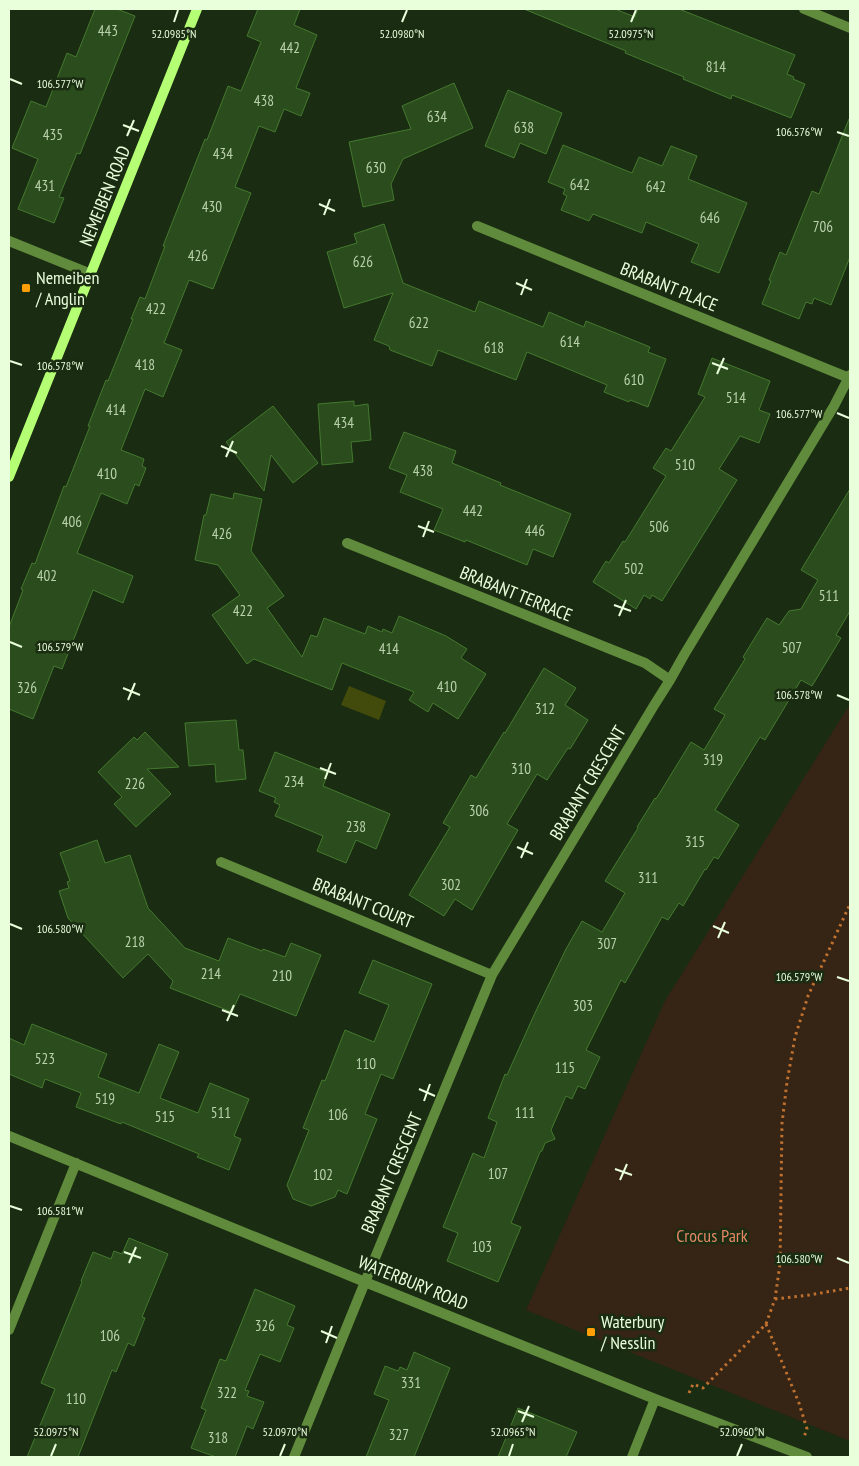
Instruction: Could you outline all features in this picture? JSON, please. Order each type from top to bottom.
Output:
[{"type":"street","name":"NEMEIBEN ROAD","points":[[9,477],[197,9]]},
{"type":"street","points":[[804,9],[850,28]]},
{"type":"street","name":"BRABANT PLACE","points":[[477,226],[849,376]]},
{"type":"street","points":[[9,241],[91,274]]},
{"type":"street","name":"BRABANT CRESCENT","points":[[294,1457],[492,974],[834,406],[849,376]]},
{"type":"street","name":"BRABANT TERRACE","points":[[347,543],[645,663],[670,680]]},
{"type":"street","name":"BRABANT COURT","points":[[221,862],[492,974]]},
{"type":"street","name":"WATERBURY ROAD","points":[[9,1136],[365,1282],[807,1457]]},
{"type":"street","points":[[9,1330],[76,1164]]},
{"type":"street","points":[[632,1457],[655,1398]]},
{"type":"path","points":[[682,1409],[693,1384],[703,1388],[766,1324],[775,1299],[780,1264],[782,1123],[786,1082],[795,1036],[808,996],[850,904]]},
{"type":"path","points":[[775,1299],[810,1296],[850,1288]]},
{"type":"path","points":[[766,1324],[799,1403],[807,1429]]},
{"type":"green space","name":"Crocus Park","points":[[850,704],[850,1441],[526,1310],[665,1001]]},
{"type":"shaded area","points":[[349,686],[386,701],[379,720],[341,705]]},
{"type":"building","points":[[95,9],[117,9],[135,16],[80,154],[77,153],[59,197],[64,198],[54,223],[18,209],[38,159],[12,148],[31,101],[46,107],[67,53],[76,57]]},
{"type":"building","points":[[258,9],[300,9],[294,25],[317,35],[296,88],[310,93],[301,116],[284,109],[275,132],[259,126],[235,187],[251,193],[213,289],[189,280],[164,343],[182,350],[163,397],[145,389],[121,450],[144,459],[142,466],[146,468],[139,486],[135,484],[127,504],[101,493],[77,553],[133,576],[123,603],[93,590],[62,669],[54,666],[33,719],[9,709],[9,627],[23,590],[21,589],[32,563],[35,564],[64,486],[66,487],[90,426],[88,426],[133,319],[131,319],[140,297],[145,299],[165,246],[163,246],[228,86],[241,91],[261,42],[247,36]]},
{"type":"building","points":[[524,9],[615,9],[635,17],[638,9],[679,9],[795,55],[787,74],[805,84],[791,118],[732,95],[731,99],[625,53],[626,51]]},
{"type":"building","points":[[454,83],[473,128],[403,159],[391,184],[394,200],[363,207],[349,142],[411,129],[402,106]]},
{"type":"building","points":[[508,90],[562,113],[546,154],[520,143],[514,158],[485,146]]},
{"type":"building","points":[[849,119],[850,257],[831,305],[814,298],[812,304],[806,302],[799,319],[762,304],[780,252],[786,255],[812,191],[819,194]]},
{"type":"building","points":[[563,145],[632,173],[639,157],[662,166],[671,146],[697,156],[688,179],[747,203],[719,273],[691,262],[699,244],[646,222],[642,233],[593,214],[589,221],[561,210],[567,196],[563,194],[565,189],[548,182]]},
{"type":"building","points":[[384,224],[403,283],[475,312],[479,301],[543,327],[549,312],[584,327],[586,321],[650,347],[648,352],[666,359],[648,407],[604,392],[607,385],[527,352],[516,380],[438,350],[432,366],[390,350],[389,346],[374,340],[393,293],[344,308],[327,252],[357,243],[354,234]]},
{"type":"building","points":[[712,358],[770,381],[759,410],[770,414],[759,443],[740,436],[719,469],[737,480],[662,601],[652,595],[650,599],[644,595],[636,609],[593,582],[606,561],[609,563],[623,541],[625,542],[666,476],[653,468],[666,448],[671,451],[705,397],[698,394]]},
{"type":"building","points":[[354,401],[354,406],[368,404],[371,440],[351,442],[353,462],[322,465],[318,404]]},
{"type":"building","points":[[273,406],[318,463],[293,483],[271,455],[264,491],[226,442]]},
{"type":"building","points":[[404,432],[456,451],[452,463],[571,514],[553,557],[533,549],[527,565],[466,540],[465,542],[434,530],[443,509],[400,492],[407,475],[389,468]]},
{"type":"building","points":[[850,489],[850,611],[836,635],[841,638],[812,686],[801,680],[765,740],[760,737],[715,810],[739,825],[718,859],[714,857],[705,869],[683,906],[679,903],[668,920],[662,917],[625,983],[621,980],[586,1050],[600,1057],[585,1089],[578,1086],[572,1099],[566,1096],[551,1130],[555,1139],[545,1143],[540,1152],[511,1223],[521,1227],[498,1282],[447,1261],[458,1233],[443,1227],[473,1153],[484,1158],[497,1122],[488,1118],[505,1074],[507,1075],[566,949],[582,921],[602,932],[625,893],[605,881],[691,742],[704,750],[725,715],[714,709],[745,659],[743,657],[767,618],[779,625],[789,611],[801,609],[818,580],[801,570]]},
{"type":"building","points":[[234,493],[262,499],[251,551],[284,596],[267,608],[302,657],[311,635],[317,637],[324,618],[365,634],[368,626],[382,632],[383,629],[392,633],[399,616],[446,636],[467,649],[461,658],[486,674],[458,719],[433,703],[428,712],[409,700],[414,692],[342,663],[332,690],[254,659],[247,664],[212,615],[240,595],[218,565],[195,560],[204,515],[206,515],[211,494],[233,499]]},
{"type":"building","points":[[544,668],[576,688],[565,705],[588,720],[547,780],[537,774],[507,824],[518,830],[472,910],[455,899],[444,916],[409,895],[450,827],[443,823],[471,775],[476,778]]},
{"type":"building","points":[[236,720],[239,750],[243,750],[246,779],[216,782],[215,764],[189,766],[185,723]]},
{"type":"building","points":[[145,732],[179,767],[147,769],[171,794],[136,827],[114,804],[122,797],[98,772],[134,737],[137,740]]},
{"type":"building","points":[[275,752],[328,773],[323,786],[390,814],[376,849],[356,840],[346,863],[317,851],[323,836],[275,816],[280,805],[274,802],[276,798],[259,791]]},
{"type":"building","points":[[97,840],[105,863],[130,855],[148,908],[185,948],[219,961],[228,938],[262,951],[263,949],[285,957],[291,943],[321,955],[296,1016],[240,994],[232,1012],[170,988],[173,981],[148,954],[123,978],[68,918],[59,891],[69,888],[67,882],[70,881],[60,853]]},
{"type":"building","points":[[373,960],[432,984],[393,1079],[381,1074],[365,1114],[377,1119],[347,1194],[338,1190],[335,1197],[311,1206],[293,1199],[287,1185],[309,1130],[303,1128],[322,1080],[325,1081],[345,1030],[374,1042],[389,1005],[359,993]]},
{"type":"building","points":[[32,1024],[107,1054],[98,1077],[139,1093],[159,1044],[179,1052],[160,1098],[198,1113],[210,1083],[249,1099],[234,1136],[241,1139],[229,1170],[197,1157],[199,1154],[122,1122],[121,1124],[76,1107],[81,1093],[45,1079],[42,1088],[9,1074],[9,1038],[24,1045]]},
{"type":"building","points":[[129,1238],[168,1254],[142,1317],[145,1318],[134,1346],[128,1343],[116,1372],[112,1370],[78,1457],[27,1457],[55,1389],[41,1383],[93,1252],[111,1259],[114,1251],[122,1254]]},
{"type":"building","points":[[255,1289],[295,1306],[287,1325],[294,1328],[280,1362],[260,1354],[245,1390],[249,1391],[247,1396],[264,1402],[253,1429],[247,1426],[235,1457],[216,1457],[191,1448],[206,1410],[201,1408],[220,1359],[226,1361]]},
{"type":"building","points":[[414,1352],[450,1368],[414,1457],[366,1457],[389,1400],[374,1394],[385,1366],[398,1371],[400,1367],[407,1370]]},
{"type":"building","points":[[518,1408],[577,1432],[566,1457],[498,1457]]},
{"type":"place","name":"Nemeiben / Anglin","points":[[26,288]]},
{"type":"place","name":"Waterbury / Nesslin","points":[[591,1332]]}]
